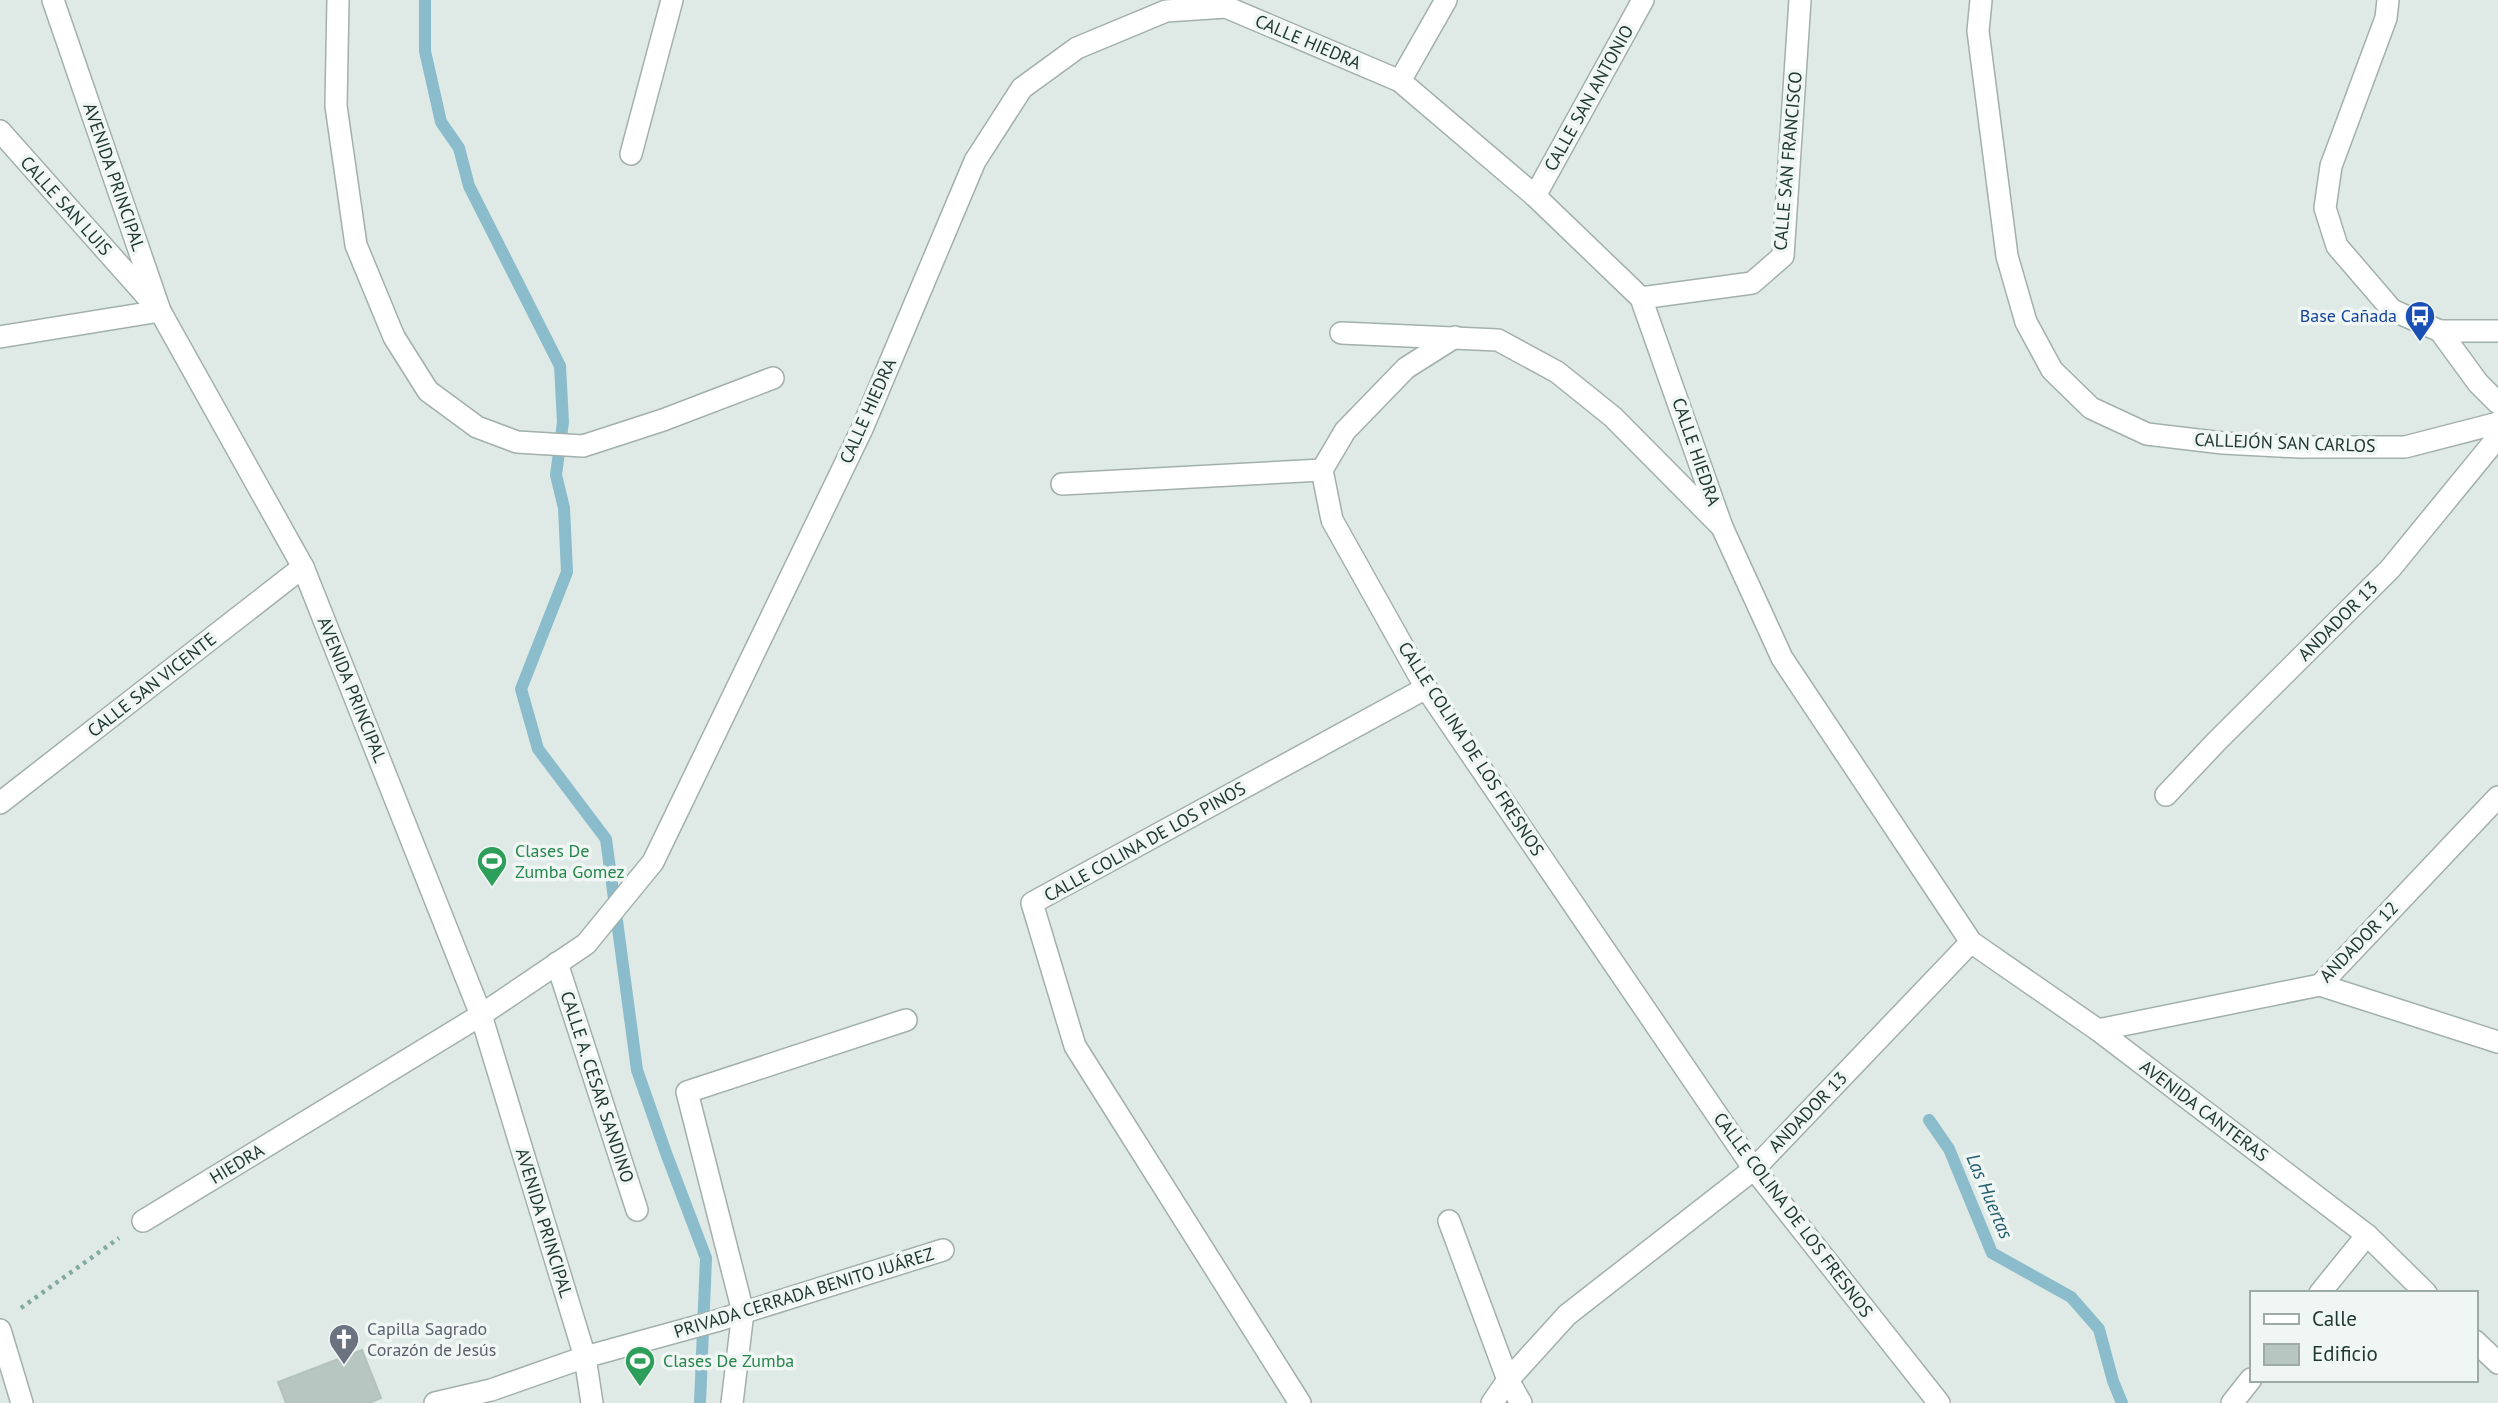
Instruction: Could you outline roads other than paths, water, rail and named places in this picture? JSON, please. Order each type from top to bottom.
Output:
[{"type":"street","name":"AVENIDA PRINCIPAL","points":[[53,0],[160,311],[303,567],[481,1015],[584,1357],[592,1403]]},
{"type":"street","points":[[338,0],[336,106],[356,245],[394,337],[428,391],[477,427],[517,442],[583,446],[663,420],[773,378]]},
{"type":"street","points":[[631,154],[672,0]]},
{"type":"street","points":[[1400,80],[1446,0]]},
{"type":"street","name":"CALLE SAN ANTONIO","points":[[1535,196],[1643,0]]},
{"type":"street","name":"CALLE SAN FRANCISCO","points":[[1641,298],[1752,283],[1783,256],[1800,0]]},
{"type":"street","name":"CALLEJÓN SAN CARLOS","points":[[1981,0],[1978,31],[2007,256],[2026,323],[2052,370],[2091,408],[2147,434],[2222,443],[2301,447],[2405,447],[2498,423]]},
{"type":"street","points":[[2388,0],[2386,18],[2331,166],[2325,208],[2337,246],[2392,310],[2440,331],[2498,331]]},
{"type":"street","name":"CALLE HIEDRA","points":[[481,1015],[586,944],[653,862],[862,429],[975,161],[1022,88],[1077,48],[1166,11],[1226,7],[1400,80],[1535,196],[1641,298],[1722,527],[1782,658],[1971,942]]},
{"type":"street","name":"CALLE SAN LUIS","points":[[0,131],[160,311]]},
{"type":"street","points":[[0,337],[160,311]]},
{"type":"street","points":[[2440,331],[2478,383],[2498,404]]},
{"type":"street","points":[[1341,333],[1497,340],[1557,372],[1613,417],[1722,527]]},
{"type":"street","points":[[1062,484],[1322,470],[1345,431],[1406,368],[1455,337]]},
{"type":"street","name":"ANDADOR 13","points":[[2166,795],[2390,569],[2498,437]]},
{"type":"street","name":"CALLE COLINA DE LOS FRESNOS","points":[[1322,470],[1332,520],[1426,688],[1754,1169],[1938,1403]]},
{"type":"street","name":"CALLE SAN VICENTE","points":[[0,803],[303,567]]},
{"type":"street","name":"CALLE COLINA DE LOS PINOS","points":[[1300,1403],[1075,1046],[1032,903],[1426,688]]},
{"type":"street","name":"ANDADOR 12","points":[[2098,1030],[2320,985],[2498,797]]},
{"type":"street","name":"ANDADOR 13","points":[[1508,1380],[1567,1315],[1754,1169],[1971,942]]},
{"type":"street","name":"AVENIDA CANTERAS","points":[[1971,942],[2098,1030],[2367,1235],[2424,1291]]},
{"type":"street","name":"CALLE A. CESAR SANDINO","points":[[557,963],[637,1210]]},
{"type":"street","points":[[2320,985],[2498,1042]]},
{"type":"street","name":"HIEDRA","points":[[143,1221],[481,1015]]},
{"type":"street","points":[[732,1403],[743,1312],[687,1092],[906,1020]]},
{"type":"street","points":[[1449,1221],[1508,1380],[1521,1403]]},
{"type":"street","points":[[2322,1291],[2367,1235]]},
{"type":"street","name":"PRIVADA CERRADA BENITO JUÁREZ","points":[[435,1403],[491,1390],[584,1357],[716,1321],[943,1250]]},
{"type":"street","points":[[6,1323],[22,1403]]},
{"type":"street","points":[[2477,1343],[2498,1363]]},
{"type":"street","points":[[1492,1403],[1508,1380]]},
{"type":"street","points":[[2232,1403],[2250,1380]]},
{"type":"waterway","points":[[425,0],[425,51],[441,122],[459,148],[469,186],[560,366],[563,422],[556,475],[564,508],[567,572],[521,689],[538,749],[606,839],[637,1070],[706,1258],[700,1403]]},
{"type":"waterway","name":"Las Huertas","points":[[1929,1120],[1949,1149],[1992,1253],[2071,1297],[2099,1329],[2122,1403]]},
{"type":"place","name":"Base Cañada","points":[[2420,343]]},
{"type":"place","name":"Clases De Zumba Gomez","points":[[492,888]]},
{"type":"place","name":"Capilla Sagrado Corazón de Jesús","points":[[344,1366]]},
{"type":"place","name":"Clases De Zumba","points":[[640,1388]]}]
